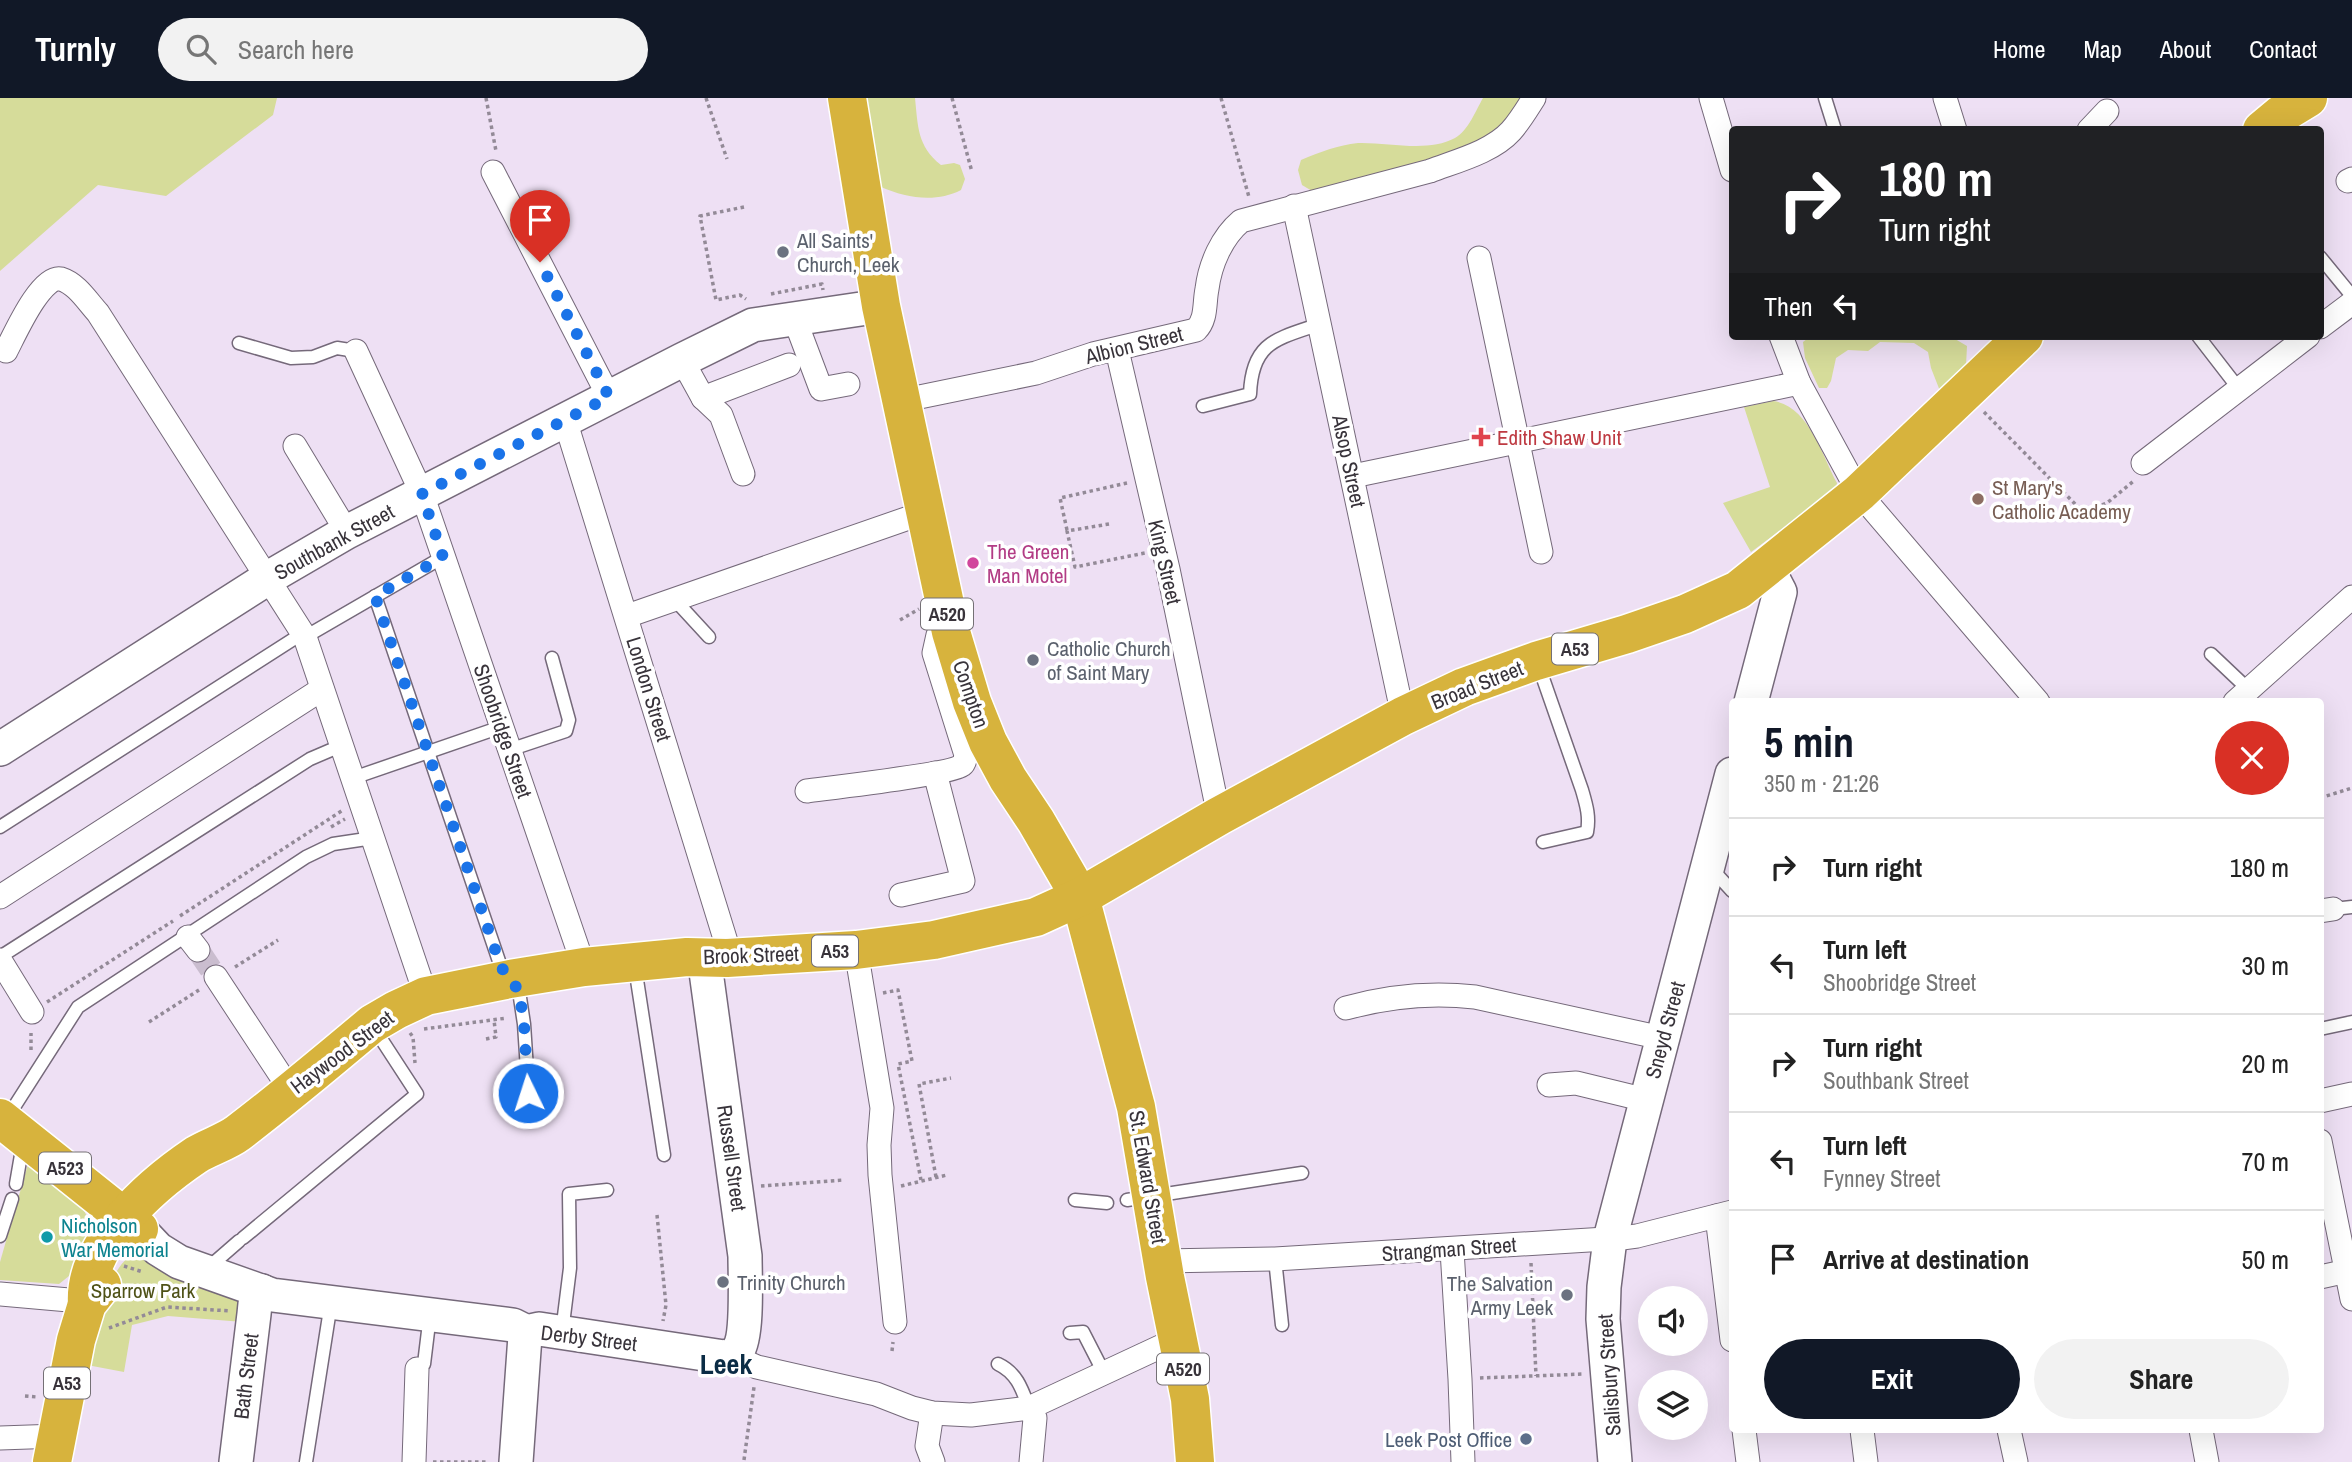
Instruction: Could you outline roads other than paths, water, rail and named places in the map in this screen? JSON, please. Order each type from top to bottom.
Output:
[{"type":"highway","name":"A520","points":[[847,98],[881,306]]},
{"type":"highway","points":[[2268,126],[2308,98]]},
{"type":"highway","name":"Compton","points":[[881,306],[951,632],[971,702],[1008,779],[1080,897]]},
{"type":"highway","name":"Broad Street","points":[[1080,897],[1219,816],[1403,716],[1464,687],[1536,661],[1685,614],[1738,590],[1859,493],[2020,340]]},
{"type":"highway","name":"Brook Street","points":[[584,967],[856,950],[935,948],[1036,917],[1080,897]]},
{"type":"highway","name":"St. Edward Street","points":[[1080,897],[1136,1107],[1139,1198],[1163,1261],[1190,1399],[1195,1462]]},
{"type":"highway","name":"Haywood Street","points":[[140,1232],[211,1166],[235,1135],[291,1091],[408,1021],[510,979],[584,967]]},
{"type":"highway","name":"A523","points":[[11,1126],[140,1232]]},
{"type":"highway","name":"A53","points":[[55,1449],[76,1340],[87,1304],[86,1286],[105,1240],[140,1232]]},
{"type":"street","name":"Albion Street","points":[[900,401],[1036,373],[1093,354],[1196,330],[1202,324],[1212,267],[1220,248],[1232,229],[1241,221],[1430,171],[1474,153],[1510,133],[1534,98]]},
{"type":"street","points":[[1711,98],[1729,160]]},
{"type":"street","points":[[1945,98],[1954,126]]},
{"type":"street","points":[[2093,126],[2107,111]]},
{"type":"street","points":[[493,172],[609,397]]},
{"type":"street","name":"Alsop Street","points":[[1294,206],[1403,716]]},
{"type":"street","points":[[1479,258],[1541,552]]},
{"type":"street","points":[[6,351],[38,293],[47,283],[54,279],[62,280],[76,288],[98,313],[304,635],[386,883],[408,1021]]},
{"type":"street","points":[[2324,324],[2352,303]]},
{"type":"street","name":"Southbank Street","points":[[0,749],[268,578],[347,533],[682,360],[753,325],[881,306]]},
{"type":"street","points":[[794,320],[821,389],[848,384]]},
{"type":"street","points":[[1783,340],[1799,383],[1859,493],[2035,698]]},
{"type":"street","points":[[2143,463],[2303,340]]},
{"type":"street","name":"King Street","points":[[1116,350],[1163,550],[1219,816]]},
{"type":"street","name":"Shoobridge Street","points":[[356,351],[422,494],[584,967]]},
{"type":"street","points":[[682,360],[703,398],[721,415],[743,474]]},
{"type":"street","points":[[703,398],[789,365]]},
{"type":"street","points":[[1353,476],[1799,383]]},
{"type":"street","name":"London Street","points":[[565,420],[727,945],[715,958]]},
{"type":"street","points":[[295,446],[347,533]]},
{"type":"street","points":[[627,616],[926,512]]},
{"type":"street","points":[[1752,698],[1780,593],[1767,567]]},
{"type":"street","points":[[2242,696],[2352,597]]},
{"type":"street","points":[[807,792],[935,773],[964,764],[966,755],[934,653],[939,635],[951,632]]},
{"type":"street","points":[[0,897],[322,689]]},
{"type":"street","points":[[901,895],[962,881],[935,773]]},
{"type":"street","name":"Sneyd Street","points":[[1604,1287],[1610,1239],[1662,1038],[1720,864],[1729,796]]},
{"type":"street","points":[[856,950],[882,1108],[880,1175],[895,1322]]},
{"type":"street","name":"Russell Street","points":[[715,958],[736,1188],[745,1256],[745,1303],[741,1344],[737,1352],[744,1362]]},
{"type":"street","points":[[0,959],[32,1012]]},
{"type":"street","points":[[216,977],[291,1091]]},
{"type":"street","points":[[1346,1007],[1377,999],[1446,994],[1475,997],[1662,1038]]},
{"type":"street","points":[[1549,1085],[1576,1083],[1646,1100]]},
{"type":"street","points":[[2324,1100],[2352,1094]]},
{"type":"street","points":[[2324,1159],[2349,1271],[2352,1299]]},
{"type":"street","points":[[1725,1214],[1729,1286]]},
{"type":"street","name":"Strangman Street","points":[[1163,1261],[1275,1259],[1610,1239],[1637,1236],[1725,1214]]},
{"type":"street","name":"Derby Street","points":[[140,1232],[179,1262],[272,1296],[513,1325],[521,1329],[525,1336],[530,1331],[539,1329],[744,1362],[876,1394],[932,1413],[971,1415],[1029,1408],[1177,1339]]},
{"type":"street","points":[[1452,1250],[1463,1462]]},
{"type":"street","points":[[2324,1276],[2349,1271]]},
{"type":"street","name":"Salisbury Street","points":[[1604,1287],[1603,1319],[1615,1462]]},
{"type":"street","name":"Bath Street","points":[[236,1462],[254,1314],[262,1291]]},
{"type":"street","points":[[0,1294],[87,1304]]},
{"type":"street","points":[[516,1462],[525,1336]]},
{"type":"street","points":[[414,1462],[417,1369]]},
{"type":"street","points":[[1029,1408],[1035,1418],[1031,1462]]},
{"type":"street","points":[[932,1413],[927,1446],[933,1462]]},
{"type":"street","points":[[1744,1433],[1748,1462]]},
{"type":"street","points":[[1862,1433],[1866,1462]]},
{"type":"street","points":[[2010,1433],[2016,1462]]},
{"type":"street","points":[[2202,1433],[2207,1462]]},
{"type":"street","points":[[0,1437],[55,1449]]},
{"type":"lane","points":[[1825,98],[1834,126]]},
{"type":"lane","points":[[2324,262],[2352,296]]},
{"type":"lane","points":[[1203,406],[1250,394],[1252,369],[1266,346],[1280,338],[1320,324]]},
{"type":"lane","points":[[2201,340],[2239,389]]},
{"type":"lane","points":[[239,343],[291,358],[313,357],[337,348],[356,351]]},
{"type":"lane","points":[[0,827],[304,635],[443,557]]},
{"type":"lane","points":[[375,596],[501,967],[519,991],[530,1115]]},
{"type":"lane","points":[[674,599],[709,637]]},
{"type":"lane","points":[[2211,654],[2242,696]]},
{"type":"lane","points":[[509,750],[566,732],[569,720],[552,658]]},
{"type":"lane","points":[[1536,661],[1582,790],[1589,822],[1587,832],[1543,842]]},
{"type":"lane","points":[[353,778],[501,727]]},
{"type":"lane","points":[[0,959],[310,758],[331,750]]},
{"type":"lane","points":[[16,1184],[21,1155],[11,1126],[78,1007],[193,943],[306,857],[333,844],[373,838]]},
{"type":"lane","points":[[1720,864],[1729,884]]},
{"type":"lane","points":[[635,963],[664,1155]]},
{"type":"lane","points":[[204,1271],[417,1094],[408,1021]]},
{"type":"lane","points":[[2324,1028],[2352,1022]]},
{"type":"lane","points":[[1139,1198],[1302,1173]]},
{"type":"lane","points":[[562,1332],[570,1268],[569,1194],[607,1189]]},
{"type":"lane","points":[[0,1236],[12,1199]]},
{"type":"lane","points":[[1074,1200],[1107,1203]]},
{"type":"lane","points":[[1275,1259],[1282,1325]]},
{"type":"lane","points":[[306,1462],[331,1303]]},
{"type":"lane","points":[[417,1369],[424,1364],[430,1315]]},
{"type":"lane","points":[[1070,1333],[1083,1332],[1104,1373]]},
{"type":"lane","points":[[998,1364],[1018,1379],[1029,1408]]},
{"type":"tunnel","points":[[198,950],[216,977]]},
{"type":"place","name":"All Saints' Church, Leek","points":[[783,252]]},
{"type":"place","name":"Edith Shaw Unit","points":[[1481,437]]},
{"type":"place","name":"St Mary's Catholic Academy","points":[[1978,499]]},
{"type":"place","name":"The Green Man Motel","points":[[973,563]]},
{"type":"place","name":"Catholic Church of Saint Mary","points":[[1033,660]]},
{"type":"place","name":"Nicholson War Memorial","points":[[47,1237]]},
{"type":"place","name":"Trinity Church","points":[[723,1282]]},
{"type":"place","name":"The Salvation Army Leek","points":[[1567,1295]]},
{"type":"place","name":"Leek Post Office","points":[[1526,1439]]},
{"type":"district","name":"Leek","points":[[726,1364]]},
{"type":"park label","name":"Sparrow Park","points":[[143,1290]]}]
